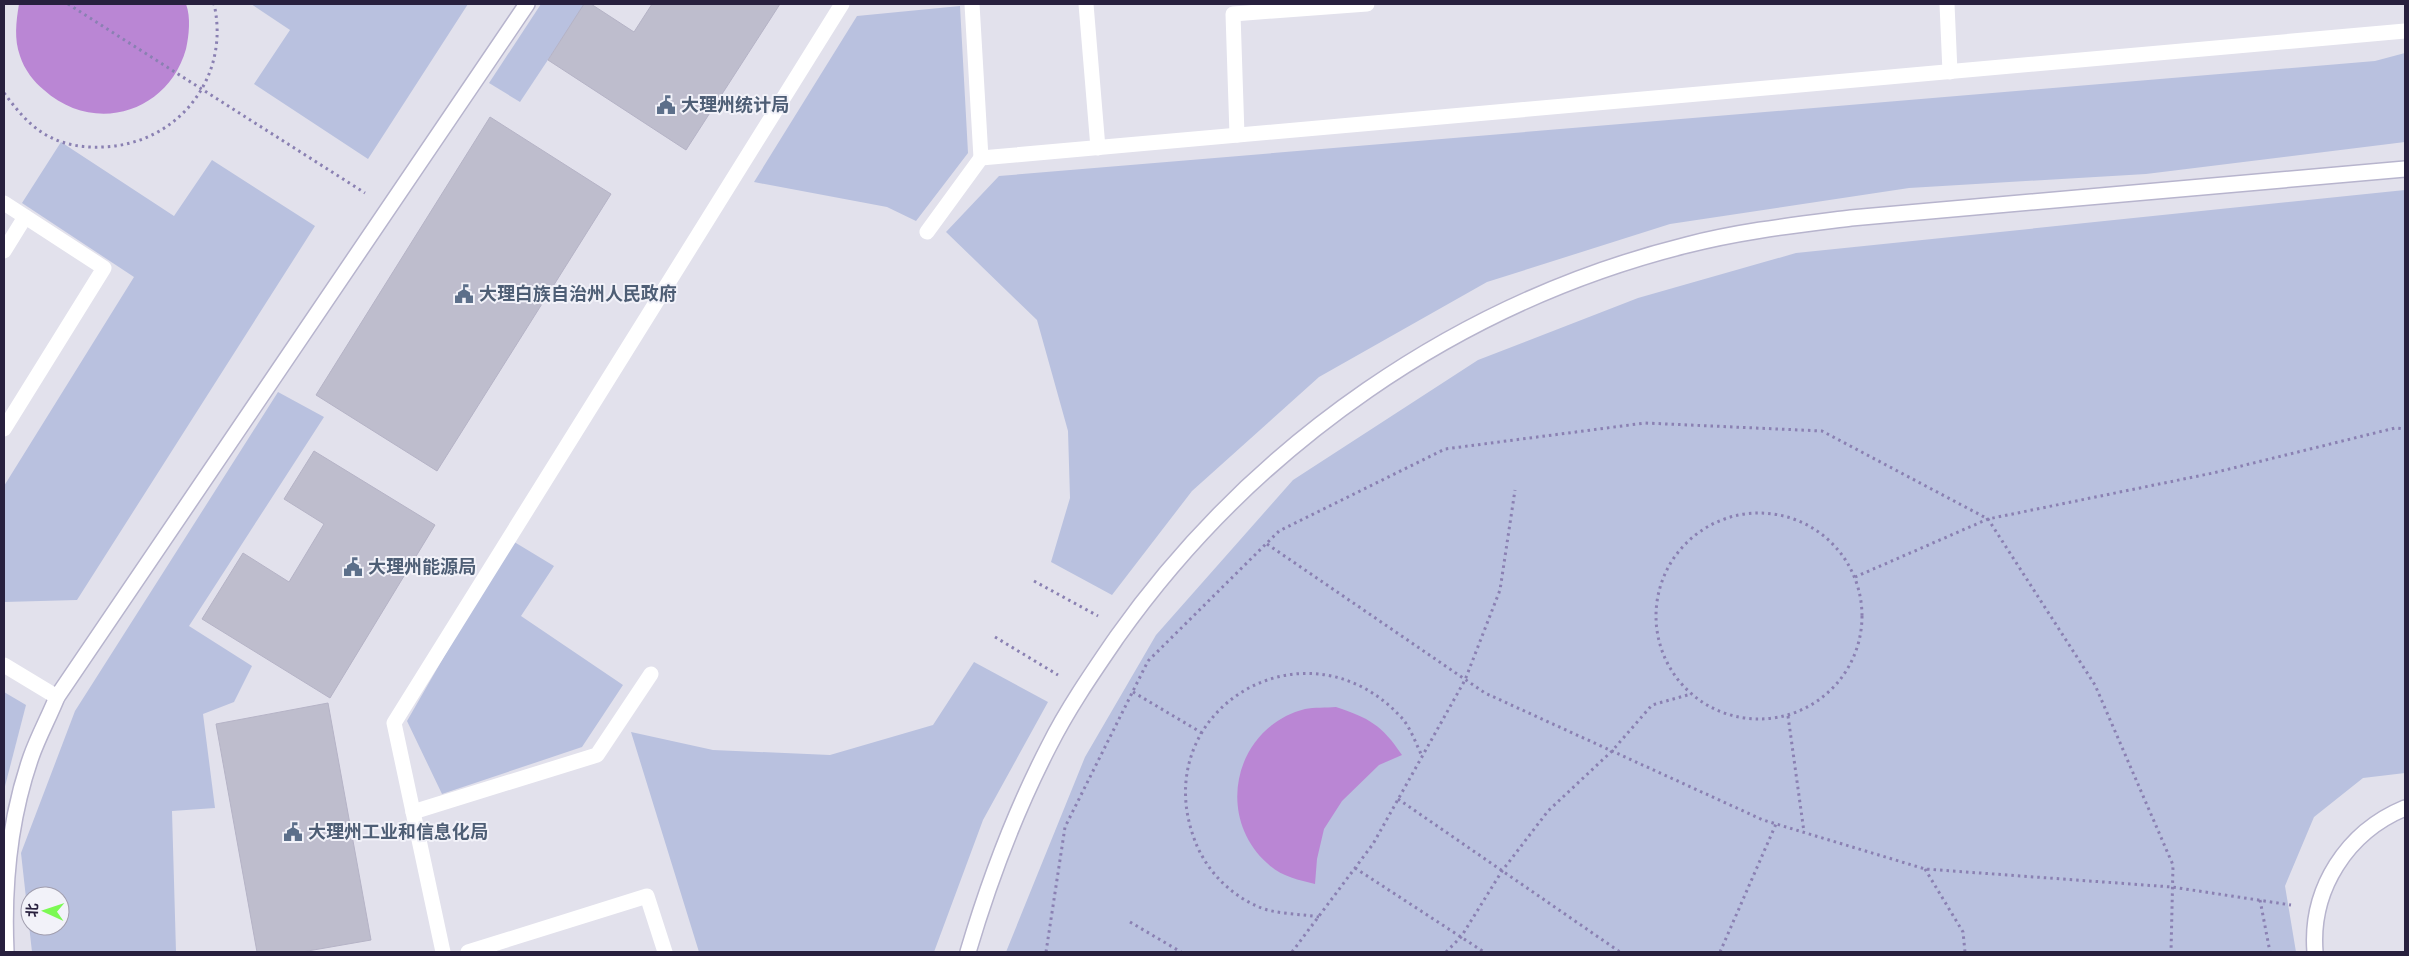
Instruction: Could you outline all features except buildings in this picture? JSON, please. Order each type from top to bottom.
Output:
[{"type":"street","points":[[6,952],[4,910],[10,841],[32,756],[57,697],[527,4]]},
{"type":"street","points":[[443,952],[394,723],[842,4]]},
{"type":"street","points":[[927,232],[981,158],[972,4]]},
{"type":"street","points":[[1086,4],[1098,148]]},
{"type":"street","points":[[1237,135],[1233,14],[1366,4]]},
{"type":"street","points":[[1947,4],[1950,72]]},
{"type":"street","points":[[981,158],[2405,31]]},
{"type":"street","points":[[968,952],[984,898],[1014,820],[1050,745],[1082,690],[1140,604],[1194,540],[1252,481],[1316,427],[1383,378],[1455,336],[1530,299],[1607,269],[1687,245],[1768,228],[1851,218],[2405,169]]},
{"type":"street","points":[[4,203],[104,268],[4,429]]},
{"type":"street","points":[[4,251],[25,217]]},
{"type":"street","points":[[4,664],[57,697]]},
{"type":"street","points":[[413,812],[597,755],[651,674]]},
{"type":"street","points":[[2315,952],[2313,932],[2316,908],[2323,891],[2344,854],[2359,835],[2389,815],[2405,808]]},
{"type":"street","points":[[468,952],[647,896],[665,952]]},
{"type":"path","points":[[68,4],[340,178]]},
{"type":"path","points":[[4,93],[20,116],[50,137],[86,148],[122,147],[157,135],[186,112],[207,81],[216,46],[214,4]]},
{"type":"path","points":[[1046,952],[1065,827],[1148,661],[1280,531],[1445,449],[1645,423],[1822,431],[1988,519],[2095,685],[2173,864],[2171,952]]},
{"type":"path","points":[[1855,577],[1988,519],[2212,473],[2395,428],[2405,429]]},
{"type":"path","points":[[1292,952],[1373,844],[1464,680],[1500,590],[1515,490]]},
{"type":"path","points":[[1749,513],[1782,515],[1813,527],[1838,549],[1855,577],[1862,610],[1859,644],[1844,676],[1819,700],[1788,716],[1754,720],[1720,712],[1691,694],[1669,667],[1658,634],[1658,599],[1668,566],[1689,540],[1717,522],[1741,515],[1749,513]]},
{"type":"path","points":[[1266,544],[1485,693],[1763,820],[1924,869],[2172,887],[2316,908]]},
{"type":"path","points":[[1034,581],[1123,629]]},
{"type":"path","points":[[995,637],[1082,690]]},
{"type":"path","points":[[1319,917],[1260,908],[1226,887],[1201,856],[1187,819],[1186,779],[1197,742],[1202,733],[1220,708],[1253,684],[1293,673],[1333,675],[1371,690],[1402,717],[1422,756]]},
{"type":"path","points":[[1132,692],[1202,733]]},
{"type":"path","points":[[1446,952],[1461,937],[1502,871],[1548,811],[1612,751],[1652,705],[1691,694]]},
{"type":"path","points":[[1788,716],[1804,832]]},
{"type":"path","points":[[1398,799],[1620,952]]},
{"type":"path","points":[[1720,952],[1776,824]]},
{"type":"path","points":[[1355,868],[1484,952]]},
{"type":"path","points":[[1924,869],[1963,932],[1965,952]]},
{"type":"path","points":[[2260,900],[2270,952]]},
{"type":"path","points":[[1130,922],[1181,952]]},
{"type":"shaded area","points":[[19,4],[186,4],[189,15],[189,27],[186,49],[177,71],[163,89],[146,102],[127,110],[106,114],[85,112],[64,104],[44,90],[27,70],[20,56],[16,37]]},
{"type":"shaded area","points":[[251,4],[468,4],[368,159],[254,84],[290,30]]},
{"type":"shaded area","points":[[541,4],[585,4],[520,102],[489,83]]},
{"type":"shaded area","points":[[960,6],[968,153],[916,221],[887,207],[754,182],[857,16]]},
{"type":"shaded area","points":[[2405,53],[2405,142],[2146,174],[1909,188],[1670,224],[1487,282],[1319,377],[1192,491],[1112,595],[1051,562],[1070,498],[1068,431],[1037,320],[946,232],[999,176],[2375,61]]},
{"type":"shaded area","points":[[61,142],[174,216],[212,160],[315,226],[77,600],[4,602],[4,486],[134,277],[22,203]]},
{"type":"shaded area","points":[[2405,190],[2405,773],[2363,778],[2314,817],[2285,886],[2296,952],[1006,952],[1085,757],[1156,635],[1293,480],[1478,360],[1638,298],[1796,253]]},
{"type":"shaded area","points":[[278,392],[324,417],[189,626],[252,666],[234,702],[203,714],[215,808],[172,811],[176,952],[32,952],[30,936],[70,936],[70,886],[25,886],[21,853],[75,711]]},
{"type":"shaded area","points":[[511,540],[554,566],[521,616],[623,685],[582,747],[442,794],[407,721]]},
{"type":"shaded area","points":[[974,662],[1048,702],[983,820],[934,952],[699,952],[631,732],[713,750],[830,755],[933,725]]},
{"type":"shaded area","points":[[4,692],[26,705],[4,790]]},
{"type":"shaded area","points":[[1336,707],[1374,724],[1388,736],[1402,755],[1379,765],[1342,801],[1324,829],[1317,859],[1315,884],[1283,874],[1267,863],[1251,843],[1241,821],[1237,798],[1240,775],[1248,753],[1262,734],[1281,719],[1305,709]]},
{"type":"place","name":"大理州统计局","points":[[666,105]]},
{"type":"place","name":"大理白族自治州人民政府","points":[[464,294]]},
{"type":"place","name":"大理州能源局","points":[[353,567]]},
{"type":"place","name":"大理州工业和信息化局","points":[[293,832]]}]
